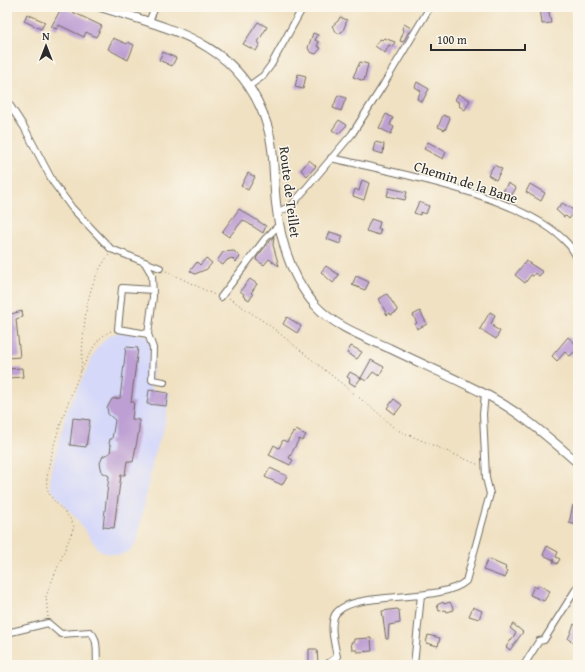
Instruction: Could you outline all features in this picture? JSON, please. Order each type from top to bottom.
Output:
[{"type":"main road","name":"Route de Teillet","points":[[100,7],[149,22],[195,39],[217,52],[235,68],[249,86],[267,125],[271,145],[278,226],[286,253],[301,286],[316,306],[332,319],[356,333],[485,394],[515,412],[548,436],[578,463]]},
{"type":"street","points":[[149,22],[155,7]]},
{"type":"street","points":[[249,86],[263,76],[271,65],[303,7]]},
{"type":"street","points":[[277,213],[292,205],[352,134],[430,7]]},
{"type":"street","points":[[7,101],[24,127],[53,182],[72,208],[105,244],[114,250],[160,268]]},
{"type":"street","name":"Chemin de la Bane","points":[[331,158],[441,184],[510,207],[542,224],[558,235],[568,244],[578,259]]},
{"type":"street","points":[[223,296],[265,239],[278,226]]},
{"type":"street","points":[[145,263],[152,275],[153,290],[148,334],[152,348],[152,380],[164,382]]},
{"type":"street","points":[[148,334],[118,328],[122,288],[153,290]]},
{"type":"street","points":[[326,665],[337,657],[332,628],[333,619],[340,608],[365,600],[421,595],[457,587],[466,581],[490,494],[486,467],[483,414],[485,394]]},
{"type":"street","points":[[524,665],[539,641],[544,640],[578,586]]},
{"type":"street","points":[[414,665],[421,595]]},
{"type":"street","points":[[7,633],[48,623],[61,634],[90,632],[94,635],[97,665]]},
{"type":"path","points":[[80,371],[85,316],[90,291],[97,274],[114,250]]},
{"type":"path","points":[[160,268],[223,296],[269,325],[365,402],[395,429],[486,467]]},
{"type":"path","points":[[48,623],[46,596],[74,528],[70,518],[49,492],[47,481],[59,431],[80,371],[97,342],[107,333],[118,328]]},
{"type":"shaded area","points":[[123,331],[148,336],[154,356],[151,389],[170,393],[164,427],[153,460],[137,541],[130,551],[120,555],[106,553],[98,549],[77,519],[50,488],[51,471],[67,411],[97,348],[108,336]]},
{"type":"building","points":[[62,7],[102,26],[96,37],[86,32],[84,37],[59,25],[57,29],[51,27]]},
{"type":"building","points":[[540,7],[548,7],[551,23],[542,24]]},
{"type":"building","points":[[27,14],[45,22],[41,29],[24,21]]},
{"type":"building","points":[[340,17],[347,20],[343,31],[338,34],[332,26]]},
{"type":"building","points":[[258,22],[267,27],[258,42],[260,44],[256,51],[243,44]]},
{"type":"building","points":[[404,24],[411,28],[403,42],[400,41],[404,30],[402,29]]},
{"type":"building","points":[[313,33],[318,35],[315,40],[319,42],[317,46],[321,48],[316,54],[310,52],[308,48]]},
{"type":"building","points":[[113,38],[127,44],[128,42],[134,45],[128,60],[108,49]]},
{"type":"building","points":[[384,38],[395,42],[392,47],[389,45],[385,53],[375,46],[380,39],[382,40]]},
{"type":"building","points":[[163,52],[176,58],[172,66],[159,60]]},
{"type":"building","points":[[360,62],[368,64],[364,81],[353,77]]},
{"type":"building","points":[[298,74],[306,76],[303,89],[295,87]]},
{"type":"building","points":[[417,82],[429,89],[422,102],[417,99],[421,91],[415,87]]},
{"type":"building","points":[[458,94],[470,100],[465,110],[459,106],[460,103],[455,100]]},
{"type":"building","points":[[338,95],[346,98],[341,111],[333,108]]},
{"type":"building","points":[[386,114],[393,118],[390,125],[394,127],[391,134],[379,128]]},
{"type":"building","points":[[443,115],[450,118],[445,130],[438,127]]},
{"type":"building","points":[[339,120],[347,125],[338,134],[332,130]]},
{"type":"building","points":[[375,142],[384,144],[383,154],[373,151]]},
{"type":"building","points":[[428,142],[446,152],[443,159],[424,149]]},
{"type":"building","points":[[309,160],[316,166],[307,176],[301,170]]},
{"type":"building","points":[[494,165],[502,169],[496,180],[488,175]]},
{"type":"building","points":[[248,173],[255,177],[248,190],[241,186]]},
{"type":"building","points":[[362,180],[369,183],[364,200],[353,196],[355,189],[359,191]]},
{"type":"building","points":[[508,183],[516,188],[511,196],[503,191]]},
{"type":"building","points":[[530,184],[545,193],[541,201],[526,192]]},
{"type":"building","points":[[389,188],[407,192],[405,200],[387,196]]},
{"type":"building","points":[[419,202],[429,206],[426,214],[421,212],[420,215],[414,213]]},
{"type":"building","points":[[562,203],[575,211],[569,219],[566,216],[564,217],[556,210]]},
{"type":"building","points":[[239,209],[266,226],[263,233],[243,220],[229,237],[222,232]]},
{"type":"building","points":[[371,219],[380,222],[378,229],[381,229],[379,235],[366,231]]},
{"type":"building","points":[[330,232],[343,236],[340,244],[327,239]]},
{"type":"building","points":[[274,236],[273,245],[279,266],[269,259],[264,265],[256,260],[257,257]]},
{"type":"building","points":[[234,251],[240,257],[236,262],[232,258],[227,260],[223,265],[217,261],[223,252]]},
{"type":"building","points":[[206,258],[212,263],[207,269],[195,274],[190,271],[197,262],[200,265]]},
{"type":"building","points":[[526,261],[543,272],[539,276],[535,273],[533,276],[531,275],[525,283],[515,275]]},
{"type":"building","points":[[326,266],[339,275],[333,283],[321,272]]},
{"type":"building","points":[[356,276],[369,282],[365,290],[352,285]]},
{"type":"building","points":[[250,279],[257,284],[251,293],[253,295],[249,300],[243,296],[244,294],[240,291]]},
{"type":"building","points":[[387,294],[398,311],[391,315],[390,313],[387,315],[379,299]]},
{"type":"building","points":[[22,311],[23,317],[16,319],[20,357],[7,358],[7,335],[9,335],[7,315]]},
{"type":"building","points":[[420,311],[427,324],[417,329],[415,324],[417,323],[413,315]]},
{"type":"building","points":[[490,312],[495,315],[491,324],[500,331],[496,339],[480,329]]},
{"type":"building","points":[[287,317],[301,326],[297,333],[283,324]]},
{"type":"building","points":[[568,337],[578,346],[578,348],[570,356],[565,352],[557,361],[552,356]]},
{"type":"building","points":[[351,346],[362,352],[357,359],[347,353]]},
{"type":"building","points":[[126,347],[138,348],[131,402],[134,402],[132,419],[139,420],[139,430],[133,462],[127,461],[125,475],[121,475],[114,528],[103,527],[109,476],[102,472],[100,463],[103,456],[110,453],[111,445],[109,444],[110,439],[112,439],[115,420],[108,414],[107,408],[112,399],[120,398]]},
{"type":"building","points":[[371,360],[384,367],[379,376],[373,372],[366,381],[361,378]]},
{"type":"building","points":[[22,368],[23,377],[8,378],[8,369]]},
{"type":"building","points":[[350,372],[361,378],[355,386],[349,382],[350,379],[347,377]]},
{"type":"building","points":[[149,390],[168,393],[166,406],[147,404]]},
{"type":"building","points":[[394,399],[402,405],[395,414],[387,408]]},
{"type":"building","points":[[73,418],[90,420],[86,447],[70,445]]},
{"type":"building","points":[[296,430],[306,435],[302,441],[299,439],[289,458],[293,460],[290,465],[269,455],[274,445],[279,448],[283,440],[287,442]]},
{"type":"building","points":[[270,468],[287,476],[282,485],[265,477]]},
{"type":"building","points":[[573,505],[578,506],[577,525],[569,523]]},
{"type":"building","points":[[547,546],[558,552],[556,557],[560,559],[557,564],[553,562],[554,560],[543,555]]},
{"type":"building","points":[[488,559],[506,567],[505,570],[508,571],[505,578],[483,570]]},
{"type":"building","points":[[539,585],[550,591],[544,601],[530,595],[534,586],[537,588]]},
{"type":"building","points":[[443,602],[444,604],[450,602],[454,610],[447,612],[446,610],[439,611],[437,605]]},
{"type":"building","points":[[473,607],[482,611],[479,619],[469,616]]},
{"type":"building","points":[[399,610],[400,623],[389,625],[388,639],[386,639],[382,611]]},
{"type":"building","points":[[513,624],[523,632],[510,650],[506,647],[516,633],[510,628]]},
{"type":"building","points":[[574,624],[578,627],[578,635],[574,643],[568,639]]},
{"type":"building","points":[[428,635],[440,638],[438,646],[426,643]]},
{"type":"building","points":[[371,638],[372,651],[357,652],[357,650],[352,650],[351,642],[354,642],[354,639]]},
{"type":"building","points":[[309,649],[317,649],[318,664],[309,664]]}]
